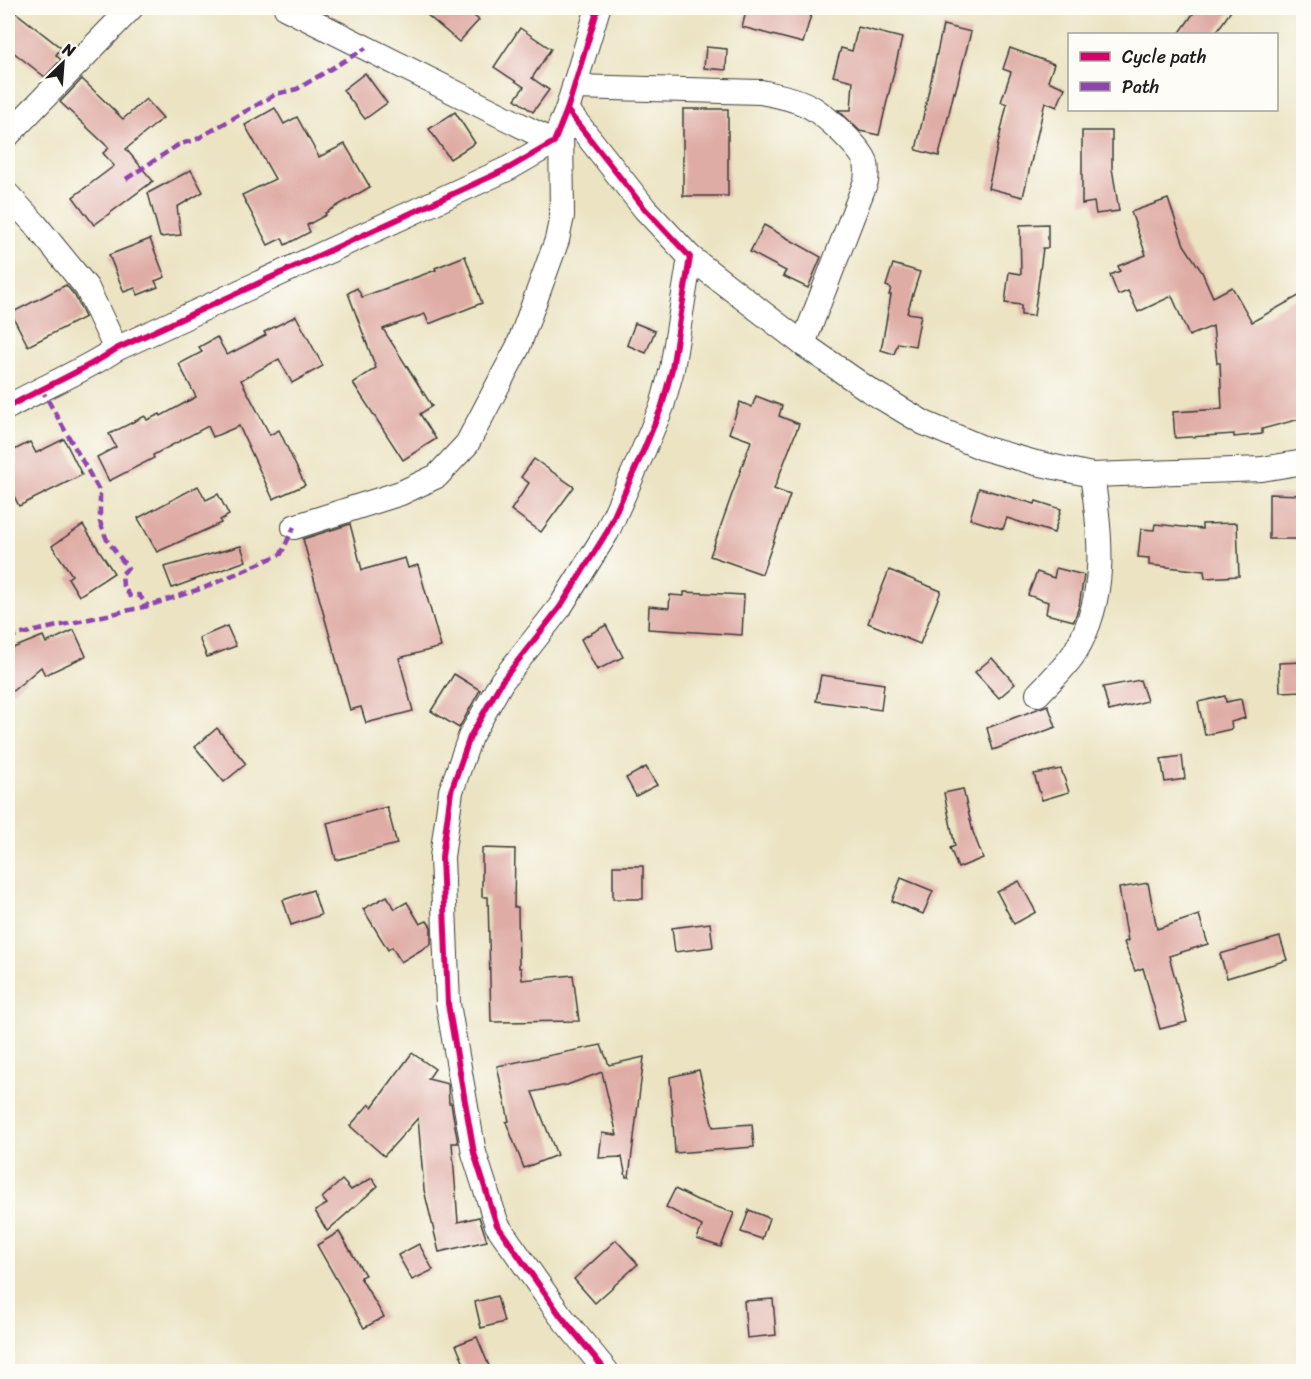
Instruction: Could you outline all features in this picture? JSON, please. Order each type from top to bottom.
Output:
[{"type":"street","points":[[8,135],[131,8]]},
{"type":"street","points":[[286,8],[561,125],[690,257],[803,344],[869,390],[924,423],[983,448],[1036,463],[1092,475],[1262,469],[1304,462]]},
{"type":"street","points":[[294,527],[402,493],[437,476],[467,444],[518,347],[557,240],[562,216],[561,125],[598,8]]},
{"type":"street","points":[[574,87],[761,92],[786,97],[814,109],[845,136],[865,159],[866,181],[803,344]]},
{"type":"street","points":[[8,407],[116,349],[509,168],[561,125]]},
{"type":"street","points":[[8,195],[35,224],[87,288],[116,349]]},
{"type":"street","points":[[607,1371],[560,1315],[497,1225],[474,1153],[448,1004],[442,857],[451,791],[470,737],[502,681],[560,607],[607,532],[662,406],[672,369],[690,257]]},
{"type":"street","points":[[1038,694],[1074,654],[1090,623],[1097,591],[1100,528],[1092,475]]},
{"type":"building","points":[[8,8],[61,48],[56,55],[61,60],[45,77],[8,48]]},
{"type":"building","points":[[419,8],[464,8],[479,20],[459,42]]},
{"type":"building","points":[[747,8],[813,8],[803,43],[742,27]]},
{"type":"building","points":[[1197,8],[1233,8],[1216,33],[1180,33]]},
{"type":"building","points":[[943,25],[971,32],[939,156],[916,150]]},
{"type":"building","points":[[858,27],[902,38],[879,135],[860,131],[838,110],[851,110],[853,81],[833,76],[841,48],[852,51]]},
{"type":"building","points":[[520,28],[551,49],[532,78],[549,90],[533,112],[515,99],[524,87],[494,67]]},
{"type":"building","points":[[706,47],[727,49],[726,70],[704,68]]},
{"type":"building","points":[[1010,48],[1054,64],[1048,81],[1065,88],[1057,107],[1045,102],[1023,197],[988,188],[1007,104],[1001,102],[1011,72],[1003,69]]},
{"type":"building","points":[[365,73],[387,103],[365,119],[343,90]]},
{"type":"building","points":[[82,79],[123,119],[146,99],[163,118],[126,149],[153,181],[94,225],[73,197],[114,166],[103,153],[109,148],[60,102]]},
{"type":"building","points":[[275,108],[284,124],[297,117],[319,157],[345,144],[370,187],[307,225],[310,232],[285,245],[282,238],[268,245],[242,195],[275,179],[245,125]]},
{"type":"building","points":[[683,109],[728,109],[728,196],[683,196]]},
{"type":"building","points":[[455,112],[475,143],[450,159],[429,129]]},
{"type":"building","points":[[1082,131],[1112,131],[1112,168],[1119,211],[1096,214],[1094,202],[1082,204]]},
{"type":"building","points":[[191,170],[203,192],[177,207],[181,235],[160,237],[148,193]]},
{"type":"building","points":[[1168,199],[1184,245],[1202,272],[1213,297],[1232,287],[1252,322],[1304,293],[1304,418],[1262,429],[1262,434],[1175,438],[1173,412],[1222,409],[1220,363],[1217,363],[1213,326],[1189,336],[1172,296],[1138,312],[1128,291],[1118,295],[1110,275],[1120,271],[1118,266],[1146,255],[1131,212]]},
{"type":"building","points":[[1048,224],[1048,248],[1043,248],[1034,316],[1021,315],[1021,305],[1005,303],[1009,272],[1021,274],[1020,225]]},
{"type":"building","points":[[764,225],[821,257],[808,288],[783,276],[786,271],[750,252]]},
{"type":"building","points":[[150,239],[165,277],[155,281],[158,287],[138,295],[135,288],[124,292],[109,255]]},
{"type":"building","points":[[465,256],[482,303],[429,324],[425,314],[383,329],[432,406],[420,414],[436,439],[403,460],[353,383],[376,368],[348,293],[357,288],[362,297],[436,270],[435,268]]},
{"type":"building","points":[[893,264],[920,272],[907,313],[921,315],[915,346],[898,343],[894,354],[881,350],[891,295],[889,295],[891,288],[886,286]]},
{"type":"building","points":[[66,285],[75,296],[85,317],[28,346],[11,313]]},
{"type":"building","points":[[296,316],[323,366],[292,383],[279,359],[241,380],[270,435],[279,430],[305,485],[273,499],[239,426],[213,437],[208,426],[109,481],[97,457],[116,447],[109,434],[145,416],[147,420],[160,414],[161,416],[196,397],[179,364],[202,352],[199,347],[217,337],[227,355],[266,335],[264,332]]},
{"type":"building","points":[[635,323],[655,331],[646,353],[627,345]]},
{"type":"building","points":[[756,396],[782,406],[779,416],[799,424],[774,489],[790,495],[762,574],[710,556],[751,441],[729,433],[740,402],[752,407]]},
{"type":"building","points":[[64,439],[82,475],[19,506],[8,484],[8,453],[30,442],[36,453]]},
{"type":"building","points":[[534,459],[574,487],[541,532],[511,510],[529,483],[521,477]]},
{"type":"building","points":[[198,486],[206,500],[218,494],[229,515],[220,520],[221,523],[157,552],[138,518]]},
{"type":"building","points":[[979,488],[1061,509],[1054,533],[1007,518],[1003,529],[970,519]]},
{"type":"building","points":[[1269,494],[1304,495],[1304,539],[1269,539]]},
{"type":"building","points":[[1237,523],[1239,576],[1205,578],[1204,571],[1149,565],[1149,558],[1138,557],[1141,529],[1154,530],[1155,524],[1202,529],[1202,524]]},
{"type":"building","points":[[350,524],[362,570],[405,558],[408,568],[418,565],[441,647],[399,658],[413,711],[366,723],[361,707],[350,710],[303,539]]},
{"type":"building","points":[[83,525],[114,573],[79,596],[68,578],[72,575],[52,546]]},
{"type":"building","points":[[241,546],[246,561],[172,588],[164,567]]},
{"type":"building","points":[[1056,568],[1084,575],[1074,621],[1046,614],[1048,602],[1028,595],[1037,572],[1054,578]]},
{"type":"building","points":[[889,570],[941,591],[920,644],[868,623]]},
{"type":"building","points":[[684,592],[744,595],[742,635],[648,629],[649,606],[669,608],[670,595],[684,596]]},
{"type":"building","points":[[606,625],[623,657],[597,670],[581,639]]},
{"type":"building","points":[[227,626],[236,646],[207,657],[199,638]]},
{"type":"building","points":[[74,630],[86,656],[45,675],[41,667],[8,695],[8,650],[43,636],[46,643]]},
{"type":"building","points":[[992,658],[1015,684],[999,698],[975,672]]},
{"type":"building","points":[[1304,662],[1304,691],[1280,692],[1279,663]]},
{"type":"building","points":[[454,674],[480,690],[459,728],[431,711]]},
{"type":"building","points":[[821,675],[884,684],[881,710],[816,701]]},
{"type":"building","points":[[1140,680],[1147,701],[1109,711],[1103,687]]},
{"type":"building","points":[[1225,696],[1226,702],[1241,699],[1245,718],[1231,722],[1232,729],[1205,735],[1198,702]]},
{"type":"building","points":[[1048,705],[1056,727],[993,750],[987,728]]},
{"type":"building","points":[[217,728],[246,764],[224,782],[195,747]]},
{"type":"building","points":[[1182,756],[1185,779],[1165,782],[1161,759]]},
{"type":"building","points":[[646,767],[657,785],[636,796],[626,778]]},
{"type":"building","points":[[1061,769],[1069,792],[1042,800],[1034,774]]},
{"type":"building","points":[[963,789],[973,832],[983,858],[958,868],[950,848],[955,846],[944,793]]},
{"type":"building","points":[[387,807],[397,844],[336,860],[327,823]]},
{"type":"building","points":[[482,848],[515,849],[514,907],[518,907],[519,968],[521,968],[522,980],[573,975],[579,1021],[491,1022],[488,897],[482,897]]},
{"type":"building","points":[[613,866],[643,866],[643,899],[613,899]]},
{"type":"building","points":[[901,878],[933,891],[923,914],[892,901]]},
{"type":"building","points":[[1019,881],[1036,912],[1014,924],[997,892]]},
{"type":"building","points":[[1148,883],[1157,929],[1199,915],[1208,944],[1169,956],[1187,1022],[1160,1029],[1143,968],[1135,971],[1124,942],[1128,941],[1119,888]]},
{"type":"building","points":[[313,890],[321,915],[291,925],[283,900]]},
{"type":"building","points":[[387,896],[395,909],[407,902],[420,924],[427,921],[431,927],[431,944],[401,962],[392,947],[388,950],[363,909]]},
{"type":"building","points":[[710,923],[713,947],[675,952],[672,928]]},
{"type":"building","points":[[1280,937],[1287,960],[1227,978],[1220,954]]},
{"type":"building","points":[[601,1045],[609,1065],[644,1057],[629,1177],[626,1177],[622,1157],[599,1158],[602,1133],[617,1135],[602,1072],[567,1085],[532,1092],[557,1155],[524,1168],[506,1122],[509,1121],[497,1066]]},
{"type":"building","points":[[412,1053],[435,1069],[428,1079],[448,1084],[449,1103],[451,1103],[458,1143],[452,1143],[458,1222],[479,1217],[487,1241],[439,1252],[424,1190],[418,1118],[384,1156],[350,1126],[369,1104],[372,1107]]},
{"type":"building","points":[[699,1070],[713,1127],[752,1124],[754,1147],[675,1153],[670,1077]]},
{"type":"building","points":[[372,1178],[378,1186],[327,1231],[315,1211],[327,1204],[322,1198],[342,1180],[351,1190]]},
{"type":"building","points":[[675,1189],[697,1200],[734,1213],[721,1247],[697,1239],[702,1226],[666,1207]]},
{"type":"building","points":[[749,1210],[769,1218],[762,1239],[741,1232]]},
{"type":"building","points":[[339,1232],[365,1275],[360,1277],[384,1317],[364,1328],[317,1245]]},
{"type":"building","points":[[616,1240],[638,1264],[595,1303],[574,1279]]},
{"type":"building","points":[[419,1244],[433,1270],[412,1280],[398,1255]]},
{"type":"building","points":[[497,1296],[504,1322],[481,1328],[475,1302]]},
{"type":"building","points":[[773,1299],[776,1335],[747,1338],[744,1301]]},
{"type":"building","points":[[477,1337],[491,1371],[467,1371],[456,1345]]},
{"type":"marked path","points":[[126,179],[178,145],[197,139],[276,94],[297,89],[366,48]]},
{"type":"marked path","points":[[41,388],[100,492],[100,522],[107,540],[128,568],[122,574],[123,586],[130,596],[139,595],[148,606]]},
{"type":"marked path","points":[[8,637],[148,606],[206,587],[281,554],[294,527]]},
{"type":"cycle path","points":[[8,407],[116,349],[509,168],[554,142],[567,110],[598,8]]},
{"type":"cycle path","points":[[567,110],[645,209],[690,257],[672,369],[662,406],[607,532],[560,607],[502,681],[470,737],[451,791],[442,857],[448,1004],[474,1153],[497,1225],[560,1315],[607,1372]]}]
